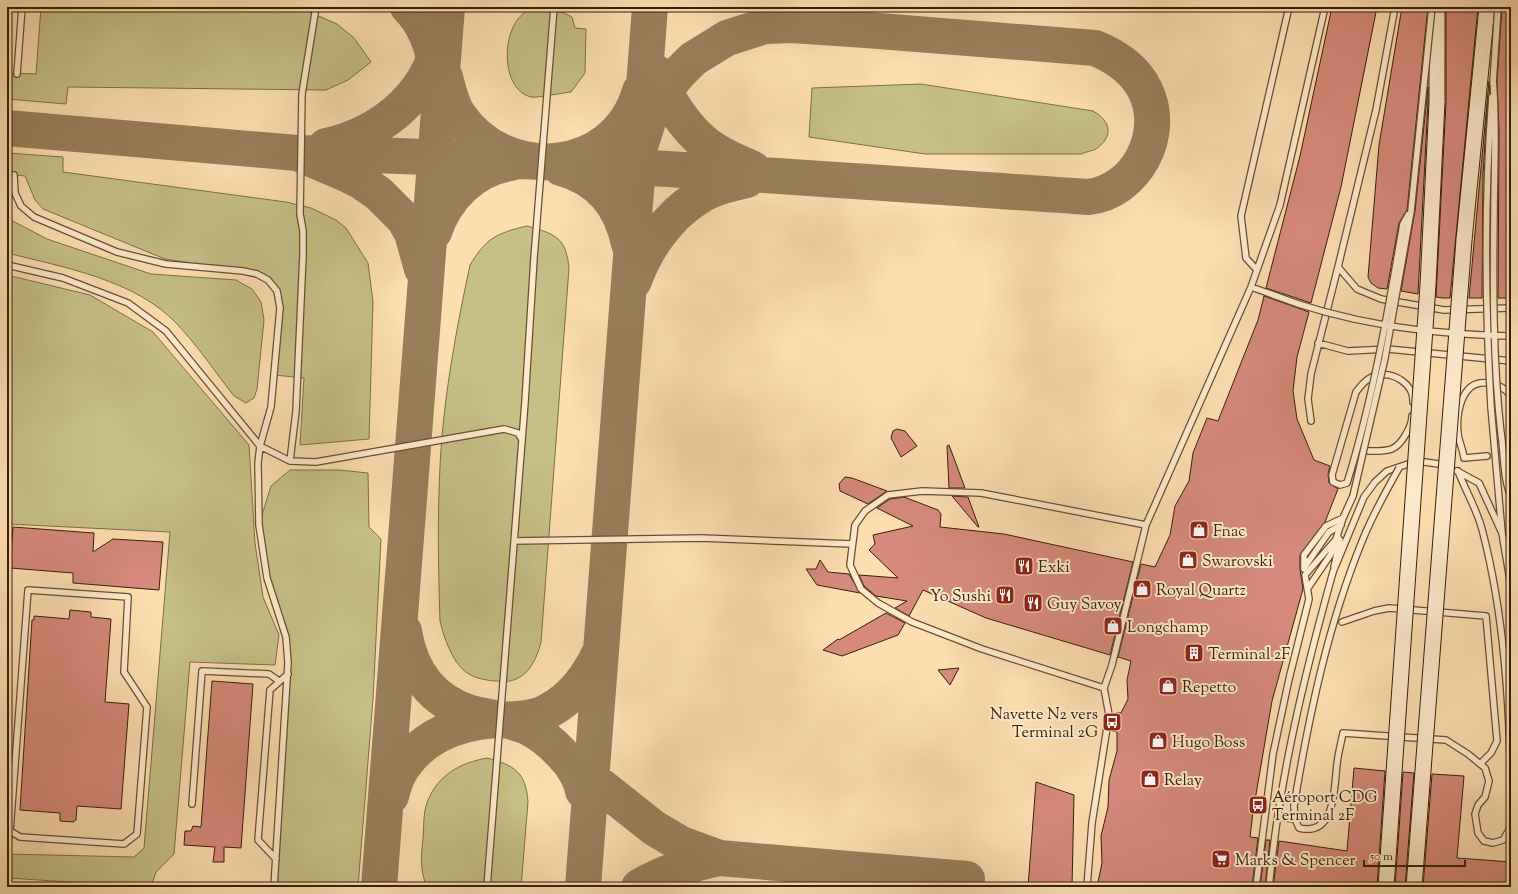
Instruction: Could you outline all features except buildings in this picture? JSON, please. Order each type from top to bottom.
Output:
[{"type":"main road","points":[[1386,887],[1428,285],[1437,102],[1437,7]]},
{"type":"main road","points":[[1414,887],[1464,240],[1487,7]]},
{"type":"lane","points":[[17,74],[22,7]]},
{"type":"lane","points":[[290,460],[296,411],[304,231],[300,214],[302,94],[316,7]]},
{"type":"lane","points":[[487,887],[554,7]]},
{"type":"lane","points":[[1257,270],[1246,258],[1241,216],[1289,7]]},
{"type":"lane","points":[[1087,887],[1092,823],[1109,715],[1104,688],[1112,665],[1146,525],[1251,287],[1280,205],[1325,7]]},
{"type":"lane","points":[[1311,420],[1308,400],[1310,374],[1338,267],[1376,110],[1395,7]]},
{"type":"lane","points":[[1333,572],[1334,559],[1353,496],[1386,358],[1411,211],[1432,7]]},
{"type":"lane","points":[[1498,7],[1486,195],[1486,269],[1491,407],[1500,492],[1502,533],[1511,586]]},
{"type":"lane","points":[[1493,80],[1496,120],[1493,256],[1498,385],[1508,484],[1511,496]]},
{"type":"lane","points":[[14,175],[15,193],[21,206],[34,217],[118,252],[166,264],[243,271],[257,274],[268,280],[277,291],[280,308],[271,407],[260,446],[258,463],[259,525],[267,578],[286,637],[288,674],[274,887]]},
{"type":"lane","points":[[1369,451],[1386,451],[1399,446],[1410,426],[1412,420],[1414,395],[1407,385],[1396,376],[1378,375],[1372,378],[1365,381],[1356,392],[1332,475],[1333,482],[1340,485],[1347,483],[1356,454],[1368,403],[1374,381],[1376,374],[1403,224],[1411,211]]},
{"type":"lane","points":[[7,264],[63,278],[128,303],[166,331],[260,446],[290,460],[316,462],[504,429],[518,432],[522,441]]},
{"type":"lane","points":[[1338,267],[1357,289],[1381,299],[1444,310],[1511,308]]},
{"type":"lane","points":[[1251,287],[1301,307],[1355,321],[1410,330],[1511,336]]},
{"type":"lane","points":[[1318,343],[1348,351],[1388,349],[1511,361]]},
{"type":"lane","points":[[1487,456],[1464,458],[1458,434],[1460,402],[1466,391],[1474,384],[1486,382],[1502,387],[1511,396]]},
{"type":"lane","points":[[1269,887],[1274,836],[1290,740],[1333,572],[1364,497],[1375,482],[1387,471],[1417,461],[1427,461],[1450,466],[1479,483],[1502,533]]},
{"type":"lane","points":[[1399,468],[1378,505],[1363,539],[1333,626],[1305,741],[1294,806],[1295,819],[1299,828],[1309,830],[1316,828],[1325,820],[1333,802],[1337,762],[1343,733],[1446,740],[1468,754],[1485,768],[1489,781],[1485,797],[1478,805],[1475,814],[1478,833],[1484,841],[1493,843],[1503,840],[1509,830],[1511,822]]},
{"type":"lane","points":[[1458,471],[1464,489],[1474,504],[1483,532],[1497,598],[1509,723],[1511,785]]},
{"type":"lane","points":[[1104,688],[982,649],[912,622],[878,603],[861,589],[850,565],[855,525],[865,511],[888,496],[922,491],[981,493],[1146,525]]},
{"type":"lane","points":[[1308,588],[1331,554],[1343,518],[1353,496]]},
{"type":"lane","points":[[1256,887],[1273,754],[1289,679],[1309,599],[1304,569],[1304,555],[1326,526],[1343,518]]},
{"type":"lane","points":[[1304,569],[1329,532],[1341,525]]},
{"type":"lane","points":[[1305,575],[1338,536]]},
{"type":"lane","points":[[514,541],[701,538],[852,544]]},
{"type":"lane","points":[[7,845],[8,831],[28,590],[128,597],[124,672],[147,707],[137,834],[124,844],[20,837],[8,831]]},
{"type":"lane","points":[[1342,622],[1374,611],[1389,608],[1486,616],[1497,741],[1491,753],[1480,764]]},
{"type":"lane","points":[[192,804],[202,671],[268,674],[279,681]]},
{"type":"lane","points":[[276,859],[258,840],[270,690],[288,674]]},
{"type":"lane","points":[[1285,818],[1295,819]]},
{"type":"shaded area","points":[[41,7],[298,7],[337,24],[354,38],[371,62],[348,80],[326,90],[68,87],[66,104],[7,99],[7,73],[36,74]]},
{"type":"shaded area","points":[[542,8],[564,13],[572,17],[575,28],[586,29],[585,73],[571,92],[531,97],[520,91],[513,81],[509,69],[507,54],[513,27],[520,16],[532,9]]},
{"type":"shaded area","points":[[921,84],[1093,111],[1104,119],[1107,124],[1108,134],[1102,144],[1096,149],[1081,154],[925,154],[809,137],[812,88]]},
{"type":"shaded area","points":[[7,153],[63,157],[63,172],[286,202],[311,208],[336,220],[346,228],[368,263],[373,302],[369,439],[300,445],[304,378],[274,375],[280,308],[277,291],[268,280],[243,271],[165,259],[43,209],[35,200],[25,176],[7,174]]},
{"type":"shaded area","points":[[7,218],[47,239],[151,274],[236,280],[252,289],[261,302],[264,320],[257,389],[254,398],[246,403],[234,396],[185,332],[160,309],[141,296],[98,277],[7,253]]},
{"type":"shaded area","points":[[527,226],[552,235],[562,243],[565,249],[569,268],[541,642],[537,654],[527,671],[517,679],[510,681],[495,681],[475,677],[463,670],[450,650],[440,621],[438,528],[440,459],[450,372],[470,265],[481,248],[493,238],[508,231]]},
{"type":"shaded area","points":[[7,275],[90,295],[153,332],[249,445],[255,543],[263,597],[279,635],[275,665],[190,662],[174,854],[156,872],[151,887],[7,878],[7,854],[134,857],[144,848],[170,532],[7,524]]},
{"type":"shaded area","points":[[290,470],[339,470],[368,473],[369,527],[381,539],[373,699],[358,887],[274,887],[288,663],[286,637],[267,578],[259,525],[271,486]]},
{"type":"shaded area","points":[[487,758],[511,767],[517,771],[525,783],[528,802],[521,887],[427,887],[422,869],[422,851],[425,811],[431,793],[443,778],[459,767]]},
{"type":"taxiway","points":[[408,7],[424,28],[433,53],[436,70]]},
{"type":"taxiway","points":[[379,887],[447,7]]},
{"type":"taxiway","points":[[583,887],[650,7]]},
{"type":"taxiway","points":[[297,153],[594,165],[1088,197],[1105,193],[1120,184],[1133,173],[1143,158],[1149,142],[1152,125],[1151,107],[1145,90],[1131,70],[1111,55],[1095,48],[792,25],[765,26],[727,38],[693,59],[664,91],[649,118],[639,150]]},
{"type":"taxiway","points":[[326,146],[363,134],[395,113],[409,100],[420,85],[430,68],[437,50]]},
{"type":"taxiway","points":[[657,73],[671,102],[691,130],[717,152],[753,169]]},
{"type":"taxiway","points":[[445,77],[453,105],[458,114],[478,137],[502,152],[529,160],[557,161],[584,154],[608,140],[627,119],[640,91]]},
{"type":"taxiway","points":[[7,128],[297,153],[346,174],[362,182],[379,194],[404,219],[412,233],[422,269]]},
{"type":"taxiway","points":[[434,232],[445,208],[453,197],[473,178],[485,171],[511,163]]},
{"type":"taxiway","points":[[561,168],[587,179],[607,196],[620,217],[629,244]]},
{"type":"taxiway","points":[[634,281],[644,257],[651,245],[667,224],[686,205],[708,192],[747,180]]},
{"type":"taxiway","points":[[404,631],[411,659],[417,671],[425,682],[444,701],[471,713],[514,722],[537,733],[555,747],[570,763],[576,772],[583,791]]},
{"type":"taxiway","points":[[391,796],[398,775],[416,751],[427,742],[440,734],[466,725],[496,720],[524,718],[537,716],[544,713],[558,705],[579,686],[590,671],[599,654]]},
{"type":"taxiway","points":[[577,767],[654,828],[681,844],[719,858],[967,879]]},
{"type":"taxiway","points":[[639,887],[678,869],[719,858]]},
{"type":"place","name":"Fnac","points":[[1199,530]]},
{"type":"place","name":"Swarovski","points":[[1188,560]]},
{"type":"place","name":"Exki","points":[[1024,566]]},
{"type":"place","name":"Royal Quartz","points":[[1142,589]]},
{"type":"place","name":"Yo Sushi","points":[[1005,595]]},
{"type":"place","name":"Guy Savoy","points":[[1033,603]]},
{"type":"place","name":"Longchamp","points":[[1113,626]]},
{"type":"place","name":"Terminal 2F","points":[[1194,653]]},
{"type":"place","name":"Repetto","points":[[1168,686]]},
{"type":"place","name":"Navette N2 vers Terminal 2G","points":[[1112,722]]},
{"type":"place","name":"Hugo Boss","points":[[1158,741]]},
{"type":"place","name":"Relay","points":[[1150,779]]},
{"type":"place","name":"Aéroport CDG Terminal 2F","points":[[1258,805]]},
{"type":"place","name":"Marks & Spencer","points":[[1221,859]]}]
